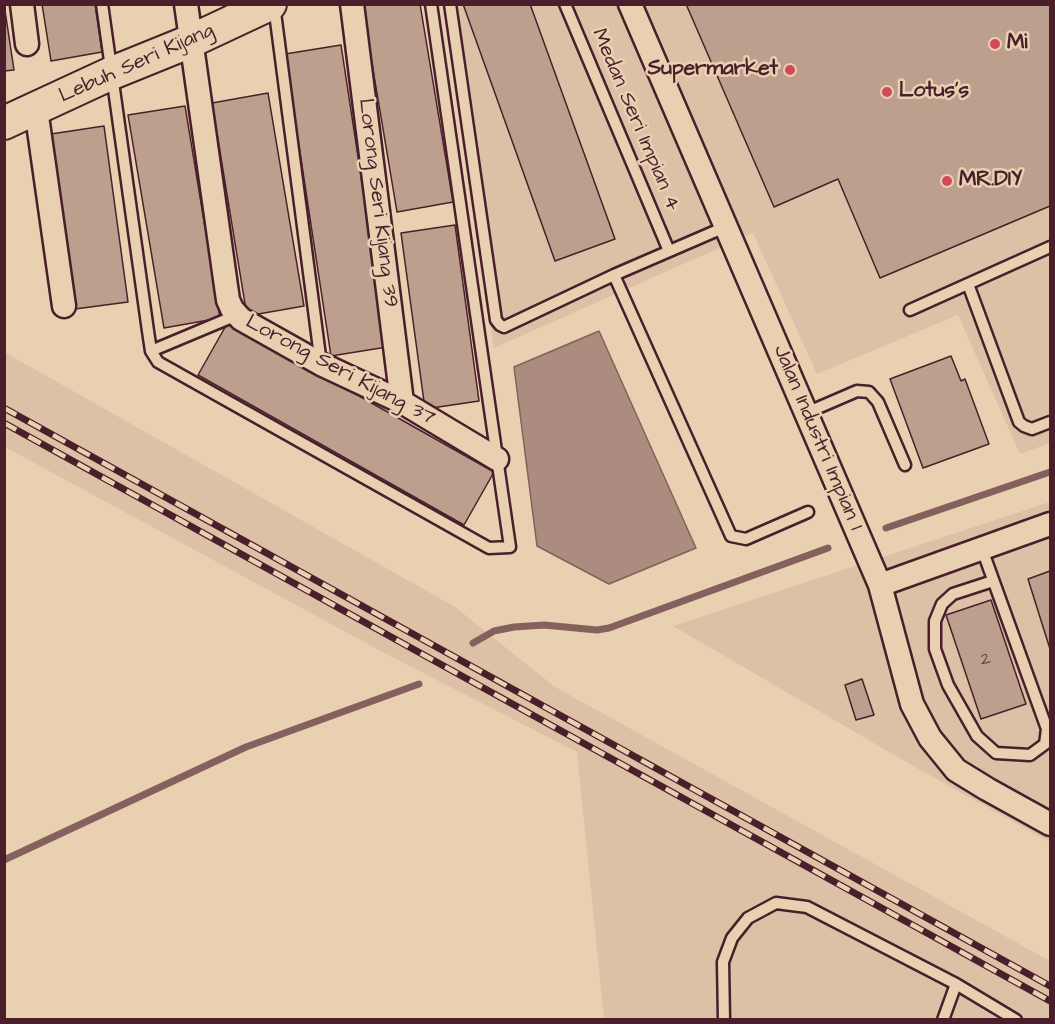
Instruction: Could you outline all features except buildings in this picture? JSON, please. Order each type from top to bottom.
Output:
[{"type":"street","points":[[22,4],[27,44]]},
{"type":"street","name":"Lorong Seri Kijang 37","points":[[186,4],[228,300],[237,315],[321,364],[402,402],[497,459]]},
{"type":"street","name":"Lebuh Seri Kijang","points":[[4,123],[270,4]]},
{"type":"street","name":"Lorong Seri Kijang 39","points":[[352,4],[402,402]]},
{"type":"street","name":"Jalan Industri Impian 1","points":[[630,4],[880,585],[912,704],[930,738],[956,770],[1050,824]]},
{"type":"street","points":[[36,109],[64,306]]},
{"type":"street","points":[[880,585],[1050,525]]},
{"type":"lane","points":[[102,4],[151,351],[158,362],[489,548],[510,547],[431,4]]},
{"type":"lane","points":[[274,4],[321,364]]},
{"type":"lane","points":[[450,4],[496,320],[500,325],[504,327],[726,226]]},
{"type":"lane","name":"Medan Seri Impian 4","points":[[566,4],[669,251]]},
{"type":"lane","points":[[910,310],[1050,247]]},
{"type":"lane","points":[[614,275],[730,536],[747,539],[808,512]]},
{"type":"lane","points":[[968,284],[1019,422],[1032,429],[1050,422]]},
{"type":"lane","points":[[151,351],[237,315]]},
{"type":"lane","points":[[806,413],[857,391],[869,392],[878,402],[905,465]]},
{"type":"lane","points":[[982,549],[1047,729],[1045,744],[1030,755],[996,753],[977,736],[948,685],[935,649],[935,621],[942,604],[953,594],[993,581]]},
{"type":"lane","points":[[724,1020],[723,962],[732,938],[748,918],[776,903],[807,908],[956,984],[1012,1019]]},
{"type":"lane","points":[[943,1020],[956,984]]},
{"type":"shaded area","points":[[443,5],[1050,5],[1050,443],[1020,454],[958,315],[817,374],[753,233],[494,348]]},
{"type":"shaded area","points":[[599,331],[696,548],[609,584],[537,546],[514,367]]},
{"type":"shaded area","points":[[4,352],[455,607],[555,687],[1050,961],[1050,1019],[604,1019],[577,752],[390,656],[5,447]]},
{"type":"shaded area","points":[[1050,502],[1050,842],[915,767],[673,626]]},
{"type":"waterway","points":[[886,528],[1050,472]]},
{"type":"waterway","points":[[473,643],[494,631],[514,627],[544,625],[597,630],[609,628],[828,548]]},
{"type":"waterway","points":[[4,860],[246,747],[419,684]]},
{"type":"railway","points":[[4,408],[1050,986]]},
{"type":"railway","points":[[4,423],[1050,1001]]},
{"type":"place","name":"Mi","points":[[995,44]]},
{"type":"place","name":"Supermarket","points":[[790,70]]},
{"type":"place","name":"Lotus's","points":[[887,92]]},
{"type":"place","name":"MR.DIY","points":[[947,181]]}]
